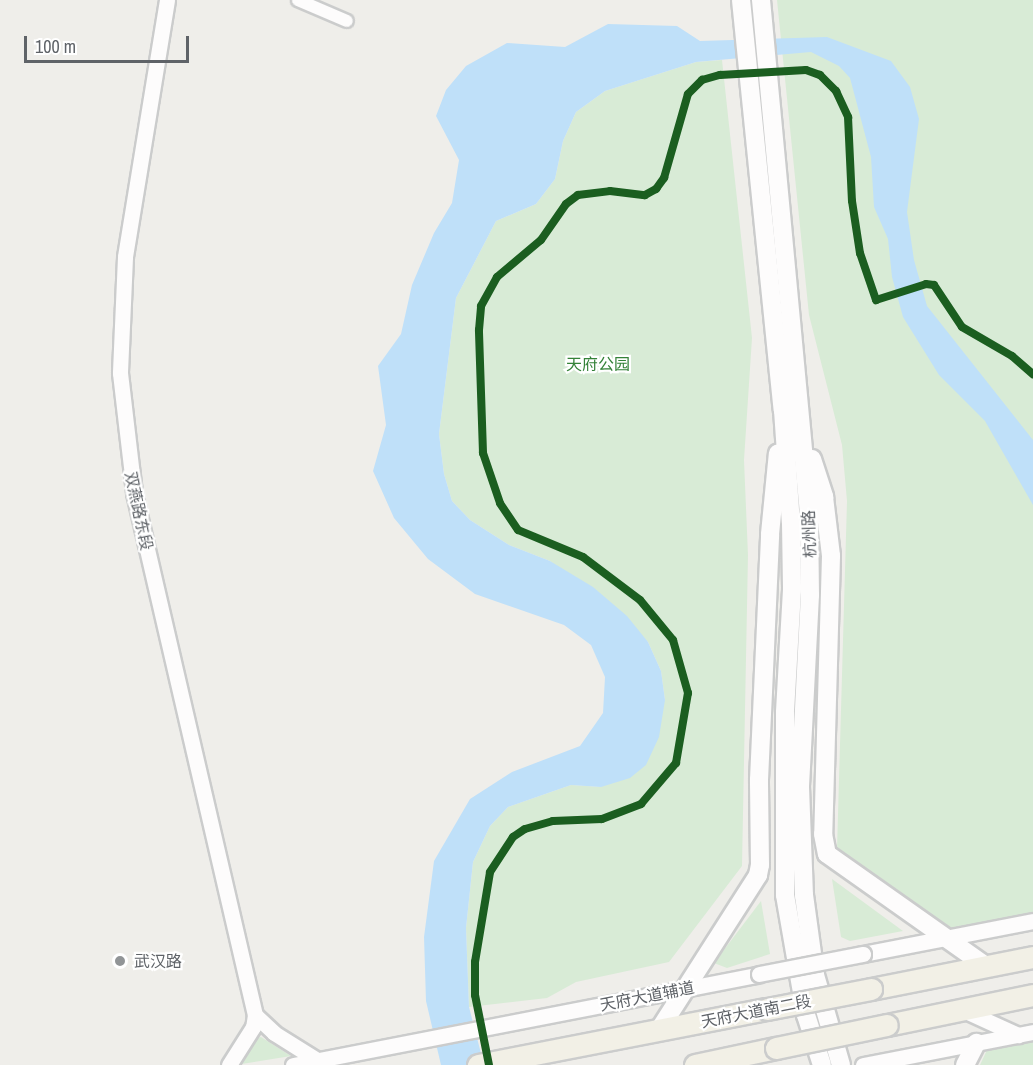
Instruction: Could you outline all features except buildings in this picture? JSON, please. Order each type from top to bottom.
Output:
[{"type":"highway","name":"天府大道南二段","points":[[478,1065],[1033,957]]},
{"type":"highway","points":[[695,1065],[1033,996]]},
{"type":"main road","name":"杭州路","points":[[741,0],[783,410],[792,572],[785,713],[785,895],[806,1015],[822,1065]]},
{"type":"main road","name":"杭州路","points":[[761,0],[803,429],[811,553],[800,846],[815,975],[841,1065]]},
{"type":"main road","points":[[658,1030],[758,875],[760,865],[759,780],[770,534],[783,410]]},
{"type":"main road","points":[[803,429],[824,497],[831,556],[825,846],[833,861],[986,966]]},
{"type":"main road","points":[[965,1065],[976,1043]]},
{"type":"street","name":"双燕路东段","points":[[167,0],[124,257],[120,373],[124,434],[134,493],[255,1015]]},
{"type":"street","points":[[298,0],[347,21]]},
{"type":"street","points":[[944,938],[1033,921]]},
{"type":"street","name":"天府大道辅道","points":[[317,1060],[944,938]]},
{"type":"street","points":[[961,1009],[1026,1034]]},
{"type":"street","points":[[255,1015],[274,1033],[317,1060]]},
{"type":"street","points":[[229,1065],[253,1027],[255,1015]]},
{"type":"street","points":[[863,1065],[1026,1034]]},
{"type":"street","points":[[293,1065],[317,1060]]},
{"type":"green space","points":[[777,0],[1033,0],[1033,912],[949,929],[837,849],[847,501],[842,445],[809,315]]},
{"type":"green space","name":"天府公园","points":[[722,60],[752,338],[744,460],[748,555],[742,866],[669,962],[576,982],[547,998],[469,1007],[466,928],[473,862],[490,826],[508,807],[571,785],[601,787],[665,700],[661,671],[648,642],[550,561],[509,545],[470,520],[452,501],[444,474],[439,434],[456,298],[496,221],[536,204],[555,179],[563,141],[576,112],[605,91],[696,62]]},
{"type":"green space","points":[[832,879],[903,931],[850,941],[841,937]]},
{"type":"green space","points":[[761,901],[770,954],[727,968],[714,963]]},
{"type":"green space","points":[[261,1037],[291,1056],[235,1065],[252,1039]]},
{"type":"green space","points":[[1033,1041],[1033,1065],[980,1065],[987,1050]]},
{"type":"water","points":[[608,24],[677,26],[700,41],[827,37],[891,61],[910,87],[919,119],[907,212],[914,260],[927,306],[1033,440],[1033,505],[985,421],[939,375],[903,317],[892,277],[888,239],[874,207],[871,157],[850,78],[839,66],[811,52],[696,62],[605,91],[576,112],[563,141],[555,179],[536,204],[496,221],[456,298],[439,434],[444,474],[452,501],[470,520],[509,545],[550,561],[593,587],[627,616],[648,642],[661,671],[665,700],[659,737],[646,765],[630,778],[601,787],[571,785],[508,807],[490,826],[473,862],[466,928],[469,1007],[484,1065],[441,1065],[426,1001],[424,937],[434,861],[470,799],[512,772],[580,746],[603,713],[605,677],[591,645],[564,625],[475,594],[428,559],[394,518],[373,471],[386,425],[378,366],[401,334],[412,285],[434,233],[452,203],[459,160],[436,116],[446,90],[466,66],[507,43],[565,47]]},
{"type":"cycle path","points":[[489,1065],[475,995],[475,962],[490,872],[513,837],[525,829],[553,821],[602,819],[641,804],[676,763],[688,693],[673,640],[640,600],[583,557],[518,530],[500,503],[483,453],[479,330],[481,306],[497,277],[541,240],[566,204],[578,195],[610,191],[645,195],[656,189],[664,178],[688,94],[702,80],[720,75],[806,70],[820,75],[836,91],[848,117],[852,201],[860,253],[876,300],[926,284],[934,285],[962,327],[1012,356],[1033,374]]},
{"type":"place","name":"武汉路","points":[[120,961]]}]
